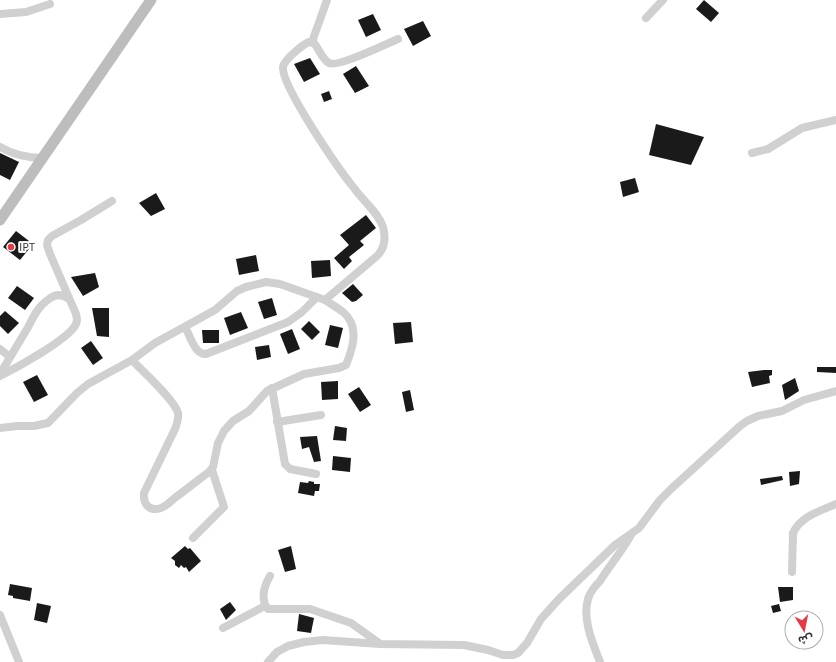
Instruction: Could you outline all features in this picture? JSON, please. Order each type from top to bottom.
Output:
[{"type":"main road","points":[[0,220],[151,0]]},
{"type":"street","points":[[312,42],[327,0]]},
{"type":"street","points":[[646,18],[663,0]]},
{"type":"street","points":[[0,14],[26,12],[50,4]]},
{"type":"street","points":[[312,42],[329,64],[334,65],[398,39]]},
{"type":"street","points":[[185,327],[198,351],[202,354],[206,354],[288,322],[377,256],[381,251],[385,238],[382,226],[376,215],[354,188],[323,145],[301,109],[284,75],[283,67],[287,60],[306,43],[312,42]]},
{"type":"street","points":[[752,153],[768,149],[793,132],[802,128],[836,120]]},
{"type":"street","points":[[0,147],[19,156],[42,158]]},
{"type":"street","points":[[0,375],[21,365],[46,349],[65,336],[75,326],[77,318],[48,248],[48,240],[52,236],[112,201]]},
{"type":"street","points":[[0,428],[34,426],[48,423],[82,388],[132,360],[155,343],[215,310],[237,292],[253,284],[266,282],[280,284],[321,298],[343,312],[353,328],[353,343],[346,365],[304,374],[272,388],[264,394],[248,411],[232,421],[224,431],[218,443],[212,470],[224,507],[193,538]]},
{"type":"street","points":[[0,375],[34,316],[44,302],[57,295],[64,296],[69,299]]},
{"type":"street","points":[[0,349],[10,357]]},
{"type":"street","points":[[132,360],[171,402],[177,410],[178,418],[175,428],[145,490],[144,496],[146,505],[152,509],[165,506],[212,470]]},
{"type":"street","points":[[272,388],[284,462],[286,466],[292,470],[316,474]]},
{"type":"street","points":[[268,662],[277,652],[294,644],[323,640],[380,644],[464,645],[503,655],[513,655],[522,649],[527,643],[541,619],[559,599],[614,545],[642,525],[660,500],[740,426],[754,418],[782,411],[811,398],[836,391]]},
{"type":"street","points":[[278,422],[321,415]]},
{"type":"street","points":[[792,572],[793,533],[796,527],[806,518],[836,504]]},
{"type":"street","points":[[600,662],[589,627],[587,602],[592,592],[631,534]]},
{"type":"street","points":[[270,576],[263,593],[265,606],[268,610],[300,608],[314,610],[351,623],[380,644]]},
{"type":"street","points":[[223,628],[265,606]]},
{"type":"street","points":[[0,615],[20,662]]},
{"type":"building","points":[[704,0],[719,13],[711,22],[696,9]]},
{"type":"building","points":[[373,14],[381,30],[366,37],[358,20]]},
{"type":"building","points":[[423,21],[431,36],[413,46],[404,29]]},
{"type":"building","points":[[310,58],[320,74],[304,82],[294,64]]},
{"type":"building","points":[[356,66],[369,86],[355,93],[343,74]]},
{"type":"building","points":[[329,91],[332,99],[324,102],[321,94]]},
{"type":"building","points":[[656,124],[704,137],[691,165],[649,155]]},
{"type":"building","points":[[0,153],[19,162],[10,180],[0,175]]},
{"type":"building","points":[[635,178],[639,192],[623,197],[620,182]]},
{"type":"building","points":[[156,193],[165,209],[151,216],[139,203]]},
{"type":"building","points":[[366,215],[376,228],[360,241],[364,245],[349,257],[352,261],[344,269],[334,258],[349,245],[340,235]]},
{"type":"building","points":[[16,231],[33,244],[20,260],[3,247]]},
{"type":"building","points":[[256,255],[259,271],[239,275],[236,259]]},
{"type":"building","points":[[330,260],[331,276],[312,278],[311,261]]},
{"type":"building","points":[[95,273],[99,287],[83,296],[71,277]]},
{"type":"building","points":[[353,284],[363,295],[356,301],[352,302],[342,293]]},
{"type":"building","points":[[17,286],[34,298],[25,310],[8,298]]},
{"type":"building","points":[[272,298],[277,315],[264,319],[258,302]]},
{"type":"building","points":[[92,308],[109,308],[109,337],[97,336]]},
{"type":"building","points":[[5,311],[19,323],[8,334],[0,326],[0,316]]},
{"type":"building","points":[[241,312],[248,328],[230,335],[224,318]]},
{"type":"building","points":[[309,321],[320,332],[312,340],[301,329]]},
{"type":"building","points":[[411,322],[413,342],[395,344],[393,323]]},
{"type":"building","points":[[330,325],[343,328],[338,348],[325,345]]},
{"type":"building","points":[[292,329],[300,349],[288,354],[280,334]]},
{"type":"building","points":[[202,330],[219,330],[219,343],[203,343]]},
{"type":"building","points":[[91,341],[103,358],[93,365],[81,348]]},
{"type":"building","points":[[269,345],[271,357],[257,360],[255,347]]},
{"type":"building","points":[[817,367],[836,367],[836,373],[817,372]]},
{"type":"building","points":[[772,370],[772,375],[769,376],[770,383],[752,387],[748,372]]},
{"type":"building","points":[[37,375],[48,395],[34,402],[23,382]]},
{"type":"building","points":[[795,378],[799,391],[785,400],[782,385]]},
{"type":"building","points":[[338,381],[338,399],[322,400],[321,382]]},
{"type":"building","points":[[359,387],[371,405],[360,412],[348,394]]},
{"type":"building","points":[[410,390],[414,410],[406,412],[402,392]]},
{"type":"building","points":[[335,426],[347,428],[346,441],[333,440]]},
{"type":"building","points":[[317,436],[321,461],[314,462],[309,447],[302,449],[300,437]]},
{"type":"building","points":[[333,456],[351,458],[350,472],[332,470]]},
{"type":"building","points":[[800,471],[799,484],[790,486],[789,472]]},
{"type":"building","points":[[782,476],[783,480],[761,485],[760,479]]},
{"type":"building","points":[[309,481],[314,482],[314,484],[320,484],[319,491],[315,491],[314,496],[298,493],[300,482],[308,483]]},
{"type":"building","points":[[185,546],[188,549],[190,548],[201,561],[189,572],[186,567],[184,568],[181,565],[179,568],[175,565],[175,561],[171,558]]},
{"type":"building","points":[[291,546],[296,569],[285,572],[278,550]]},
{"type":"building","points":[[10,584],[32,588],[30,601],[13,598],[13,596],[8,595]]},
{"type":"building","points":[[778,587],[793,587],[793,600],[780,602]]},
{"type":"building","points":[[230,602],[236,610],[226,620],[220,609]]},
{"type":"building","points":[[37,603],[51,606],[47,623],[34,620]]},
{"type":"building","points":[[779,604],[781,611],[773,613],[771,606]]},
{"type":"building","points":[[299,614],[314,618],[311,633],[297,631]]},
{"type":"place","name":"IPT","points":[[11,247]]}]
